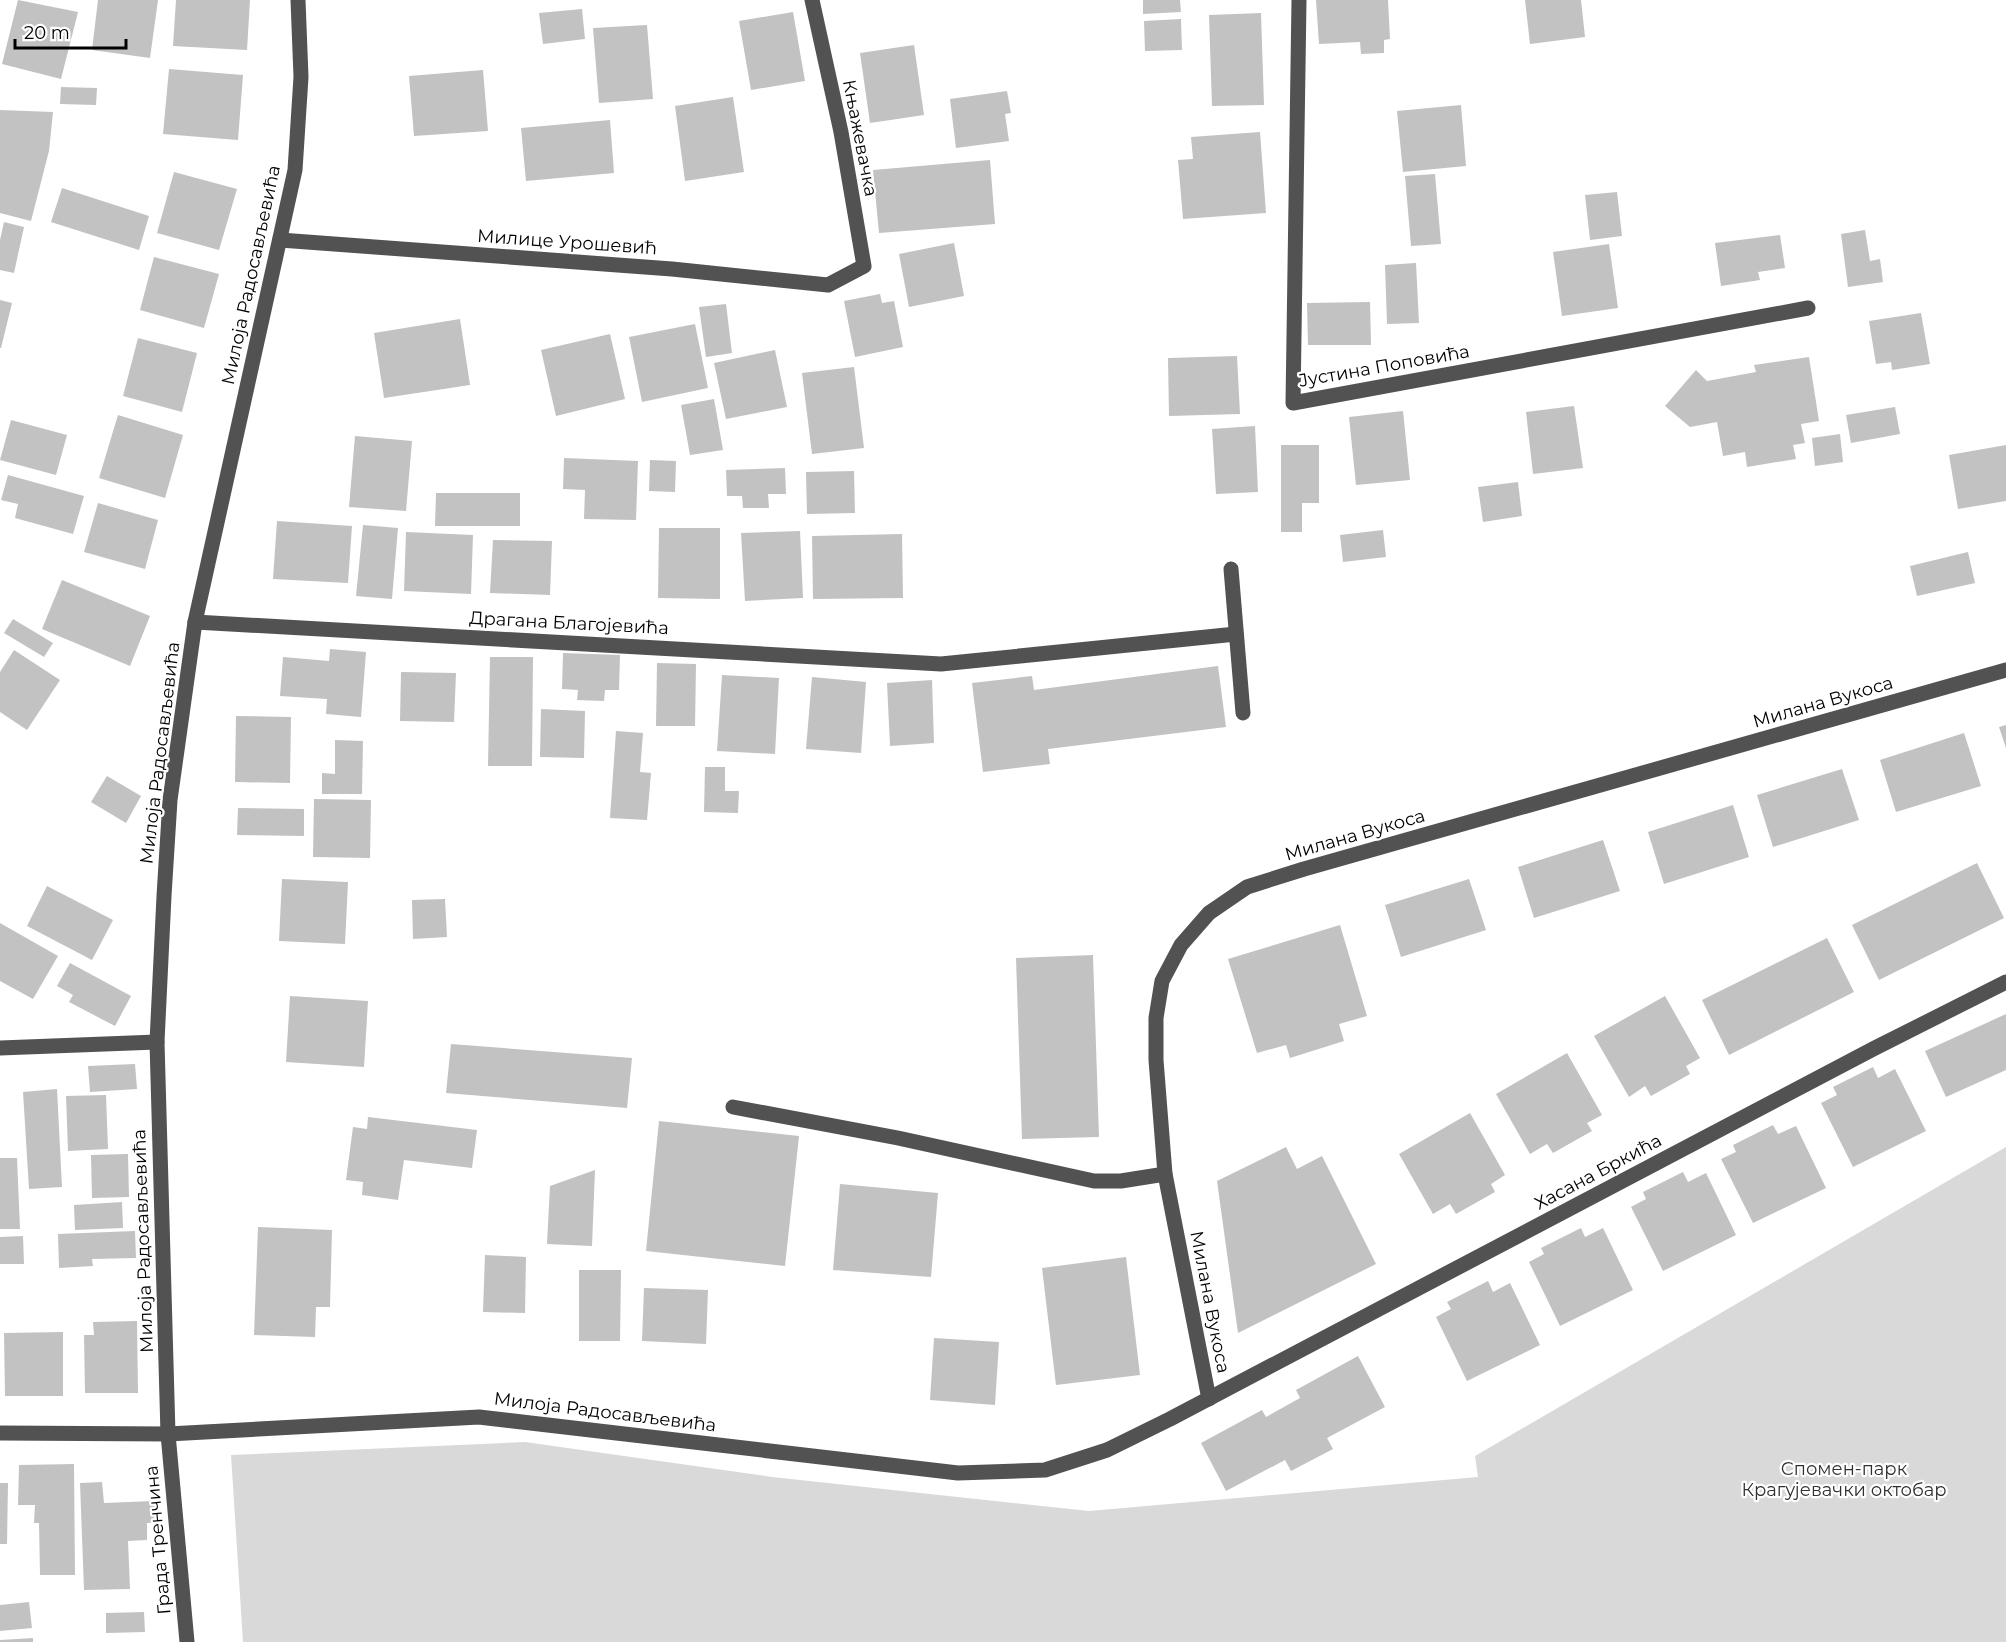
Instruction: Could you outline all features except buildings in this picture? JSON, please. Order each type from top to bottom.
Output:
[{"type":"street","name":"Милоја Радосављевића","points":[[298,0],[302,77],[296,159],[195,622],[170,800],[157,1042],[168,1434],[479,1417],[958,1473],[1045,1470],[1107,1450],[1209,1399]]},
{"type":"street","name":"Књажевачка","points":[[812,0],[841,132],[864,266],[850,275]]},
{"type":"street","name":"Јустина Поповића","points":[[1299,0],[1293,403],[1808,308]]},
{"type":"street","name":"Милице Урошевић","points":[[280,240],[672,269],[828,285],[850,275]]},
{"type":"street","points":[[1231,569],[1244,713]]},
{"type":"street","name":"Драгана Благојевића","points":[[195,622],[941,664],[1236,634]]},
{"type":"street","name":"Милана Вукоса","points":[[1209,1399],[1165,1174],[1156,1018],[1162,981],[1181,945],[1209,913],[1226,899],[1248,887],[1304,869],[2006,670]]},
{"type":"street","name":"Хасана Бркића","points":[[1209,1399],[1865,1053],[2006,982]]},
{"type":"street","points":[[0,1048],[157,1042]]},
{"type":"street","points":[[733,1107],[898,1138],[1094,1181],[1121,1181],[1165,1174]]},
{"type":"street","points":[[0,1433],[168,1434]]},
{"type":"street","name":"Града Тренчина","points":[[168,1434],[187,1642]]},
{"type":"green space","name":"Спомен-парк Крагујевачки октобар","points":[[2006,1147],[2006,1642],[243,1642],[231,1455],[525,1442],[772,1477],[1089,1511],[1478,1477],[1475,1456]]}]
